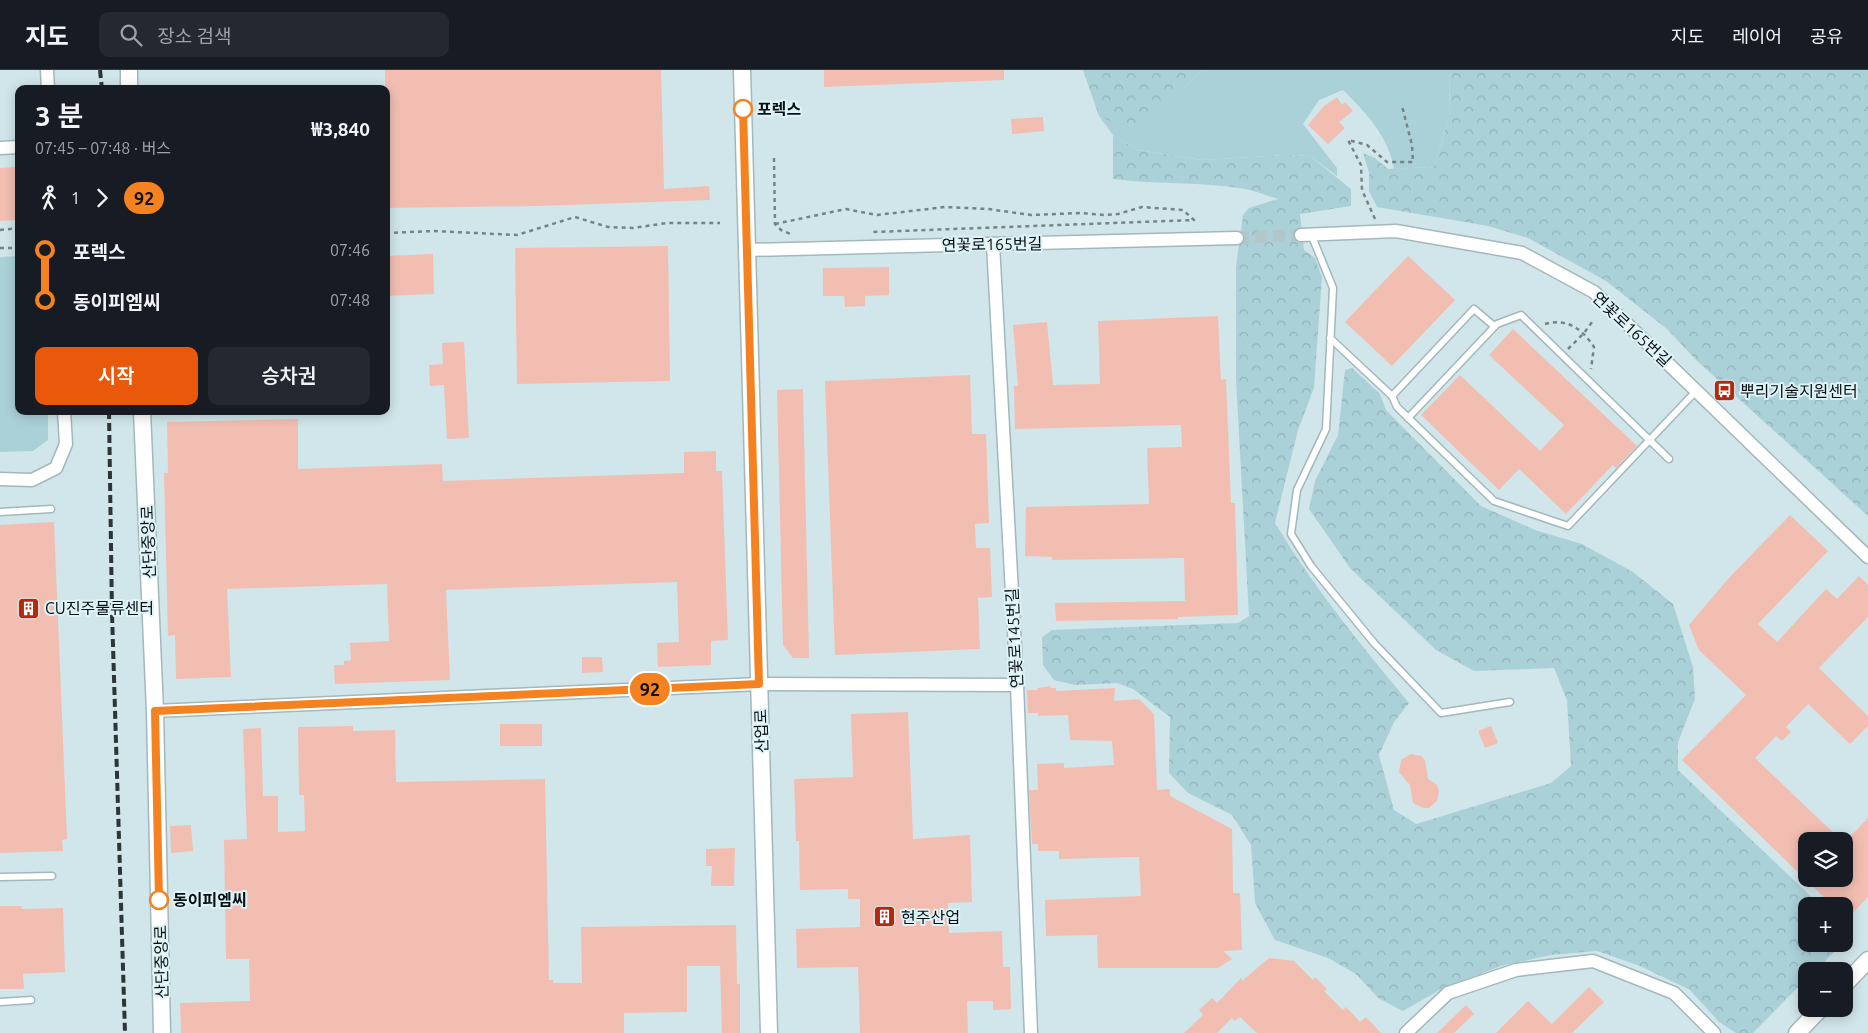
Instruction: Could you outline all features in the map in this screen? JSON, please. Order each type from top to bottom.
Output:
[{"type":"street","points":[[46,70],[48,85]]},
{"type":"street","points":[[129,70],[129,85]]},
{"type":"street","name":"산업로","points":[[742,70],[769,1033]]},
{"type":"street","points":[[0,148],[15,147]]},
{"type":"street","name":"연꽃로165번길","points":[[1306,235],[1396,231],[1522,253],[1594,292],[1868,557]]},
{"type":"street","name":"연꽃로165번길","points":[[747,250],[1237,238]]},
{"type":"street","name":"연꽃로145번길","points":[[993,244],[1017,685],[1031,1033]]},
{"type":"street","points":[[0,479],[32,480],[56,468],[66,444],[64,415]]},
{"type":"street","name":"산단중앙로","points":[[142,415],[155,711],[162,1033]]},
{"type":"street","points":[[155,711],[759,684],[1017,685]]},
{"type":"street","points":[[1853,976],[1868,960]]},
{"type":"street","points":[[1406,1033],[1448,993],[1516,970],[1593,961],[1674,993],[1714,1033]]},
{"type":"street","points":[[1797,1033],[1812,1017]]},
{"type":"lane","points":[[1306,235],[1333,288],[1326,429],[1297,490],[1291,534],[1311,566],[1374,642],[1441,713],[1510,702]]},
{"type":"lane","points":[[1392,396],[1474,309],[1494,326]]},
{"type":"lane","points":[[1408,418],[1494,326],[1522,316],[1670,459]]},
{"type":"lane","points":[[1330,338],[1392,396],[1396,408],[1494,501],[1568,526],[1697,390]]},
{"type":"lane","points":[[0,512],[51,509]]},
{"type":"lane","points":[[0,877],[52,876]]},
{"type":"lane","points":[[0,1002],[32,1000]]},
{"type":"path","points":[[1381,232],[1362,190],[1361,165],[1348,140],[1367,145],[1387,162],[1413,162],[1412,145],[1402,106]]},
{"type":"path","points":[[774,158],[775,224],[781,230],[793,235]]},
{"type":"path","points":[[775,224],[846,209],[877,215],[945,207],[988,209],[1031,215],[1080,213],[1106,215],[1118,214],[1142,207],[1183,210],[1194,220],[872,232]]},
{"type":"path","points":[[390,233],[434,231],[518,235],[575,217],[608,227],[633,228],[667,223],[720,224]]},
{"type":"path","points":[[0,230],[15,228]]},
{"type":"path","points":[[0,248],[15,248]]},
{"type":"path","points":[[1535,328],[1554,321],[1570,324],[1584,333],[1594,347],[1588,380]]},
{"type":"path","points":[[1562,355],[1592,322]]},
{"type":"green space","points":[[1083,70],[1207,70],[1199,74],[1135,132],[1099,116]]},
{"type":"green space","points":[[1207,70],[1450,70],[1449,117],[1434,167],[1394,169],[1382,136],[1368,117],[1343,90],[1319,100],[1303,124],[1337,168],[1337,176],[1310,156],[1284,155],[1202,160],[1138,150],[1113,135],[1099,116],[1135,131],[1199,74]]},
{"type":"green space","points":[[1450,70],[1868,70],[1868,516],[1696,360],[1667,329],[1606,281],[1528,238],[1488,226],[1377,207],[1369,191],[1369,173],[1363,153],[1375,158],[1388,169],[1434,167],[1449,117]]},
{"type":"green space","points":[[1113,135],[1138,150],[1202,160],[1284,155],[1310,156],[1351,189],[1351,206],[1300,214],[1304,250],[1315,258],[1322,277],[1314,388],[1298,430],[1275,523],[1322,593],[1409,703],[1394,722],[1379,755],[1394,810],[1416,824],[1551,783],[1571,766],[1567,700],[1554,668],[1474,671],[1436,650],[1350,568],[1309,509],[1315,481],[1338,435],[1345,370],[1352,368],[1380,394],[1386,410],[1481,506],[1535,530],[1582,544],[1633,572],[1673,604],[1693,667],[1695,699],[1678,742],[1678,770],[1798,884],[1798,887],[1801,887],[1812,897],[1798,897],[1798,952],[1834,952],[1824,962],[1798,962],[1798,987],[1753,1033],[1736,1033],[1719,1022],[1690,990],[1640,966],[1597,951],[1551,955],[1501,966],[1443,988],[1403,1011],[1378,998],[1356,974],[1328,958],[1275,940],[1255,903],[1251,845],[1232,815],[1188,793],[1169,773],[1170,717],[1133,689],[1117,683],[1075,685],[1054,680],[1043,665],[1042,637],[1052,630],[1238,623],[1249,616],[1236,380],[1236,267],[1243,215],[1249,208],[1278,199],[1249,190],[1228,187],[1113,179]]},
{"type":"green space","points":[[15,256],[15,415],[48,415],[48,440],[33,451],[0,452],[0,257]]},
{"type":"building","points":[[385,70],[661,70],[664,189],[709,186],[710,200],[538,206],[390,208],[390,85],[385,85]]},
{"type":"building","points":[[824,70],[1004,70],[1004,80],[824,87]]},
{"type":"building","points":[[1337,97],[1342,105],[1345,102],[1353,111],[1339,122],[1345,128],[1328,144],[1308,125],[1324,106]]},
{"type":"building","points":[[1043,117],[1044,131],[1012,134],[1011,119]]},
{"type":"building","points":[[15,167],[15,220],[0,221],[0,168]]},
{"type":"building","points":[[668,246],[670,381],[517,384],[515,248]]},
{"type":"building","points":[[433,254],[434,294],[390,296],[390,256]]},
{"type":"building","points":[[1408,256],[1455,300],[1392,366],[1345,322]]},
{"type":"building","points":[[889,267],[889,295],[865,296],[865,306],[845,307],[844,296],[823,296],[823,268]]},
{"type":"building","points":[[1218,316],[1221,380],[1226,379],[1231,503],[1235,503],[1238,615],[1178,617],[1178,619],[1056,621],[1055,603],[1185,601],[1184,558],[1052,560],[1052,557],[1025,556],[1026,507],[1149,504],[1147,448],[1182,447],[1181,425],[1015,429],[1014,386],[1018,386],[1013,325],[1047,322],[1053,385],[1100,384],[1098,321]]},
{"type":"building","points":[[1513,329],[1637,446],[1616,468],[1613,465],[1566,514],[1519,469],[1499,490],[1421,415],[1460,375],[1540,451],[1564,425],[1489,355]]},
{"type":"building","points":[[464,342],[469,438],[447,439],[444,385],[430,386],[429,365],[443,364],[442,343]]},
{"type":"building","points":[[970,375],[972,434],[986,434],[989,523],[975,524],[976,548],[990,548],[992,597],[978,598],[980,649],[835,655],[825,381]]},
{"type":"building","points":[[803,389],[809,658],[793,658],[783,645],[777,390]]},
{"type":"building","points":[[298,419],[298,469],[442,464],[443,481],[684,473],[684,452],[716,451],[716,471],[722,471],[728,640],[711,641],[711,665],[658,667],[657,643],[679,642],[677,582],[446,590],[450,680],[335,684],[334,665],[344,665],[344,661],[351,660],[350,643],[389,641],[387,584],[227,589],[231,677],[176,679],[175,635],[168,636],[164,473],[168,473],[167,422]]},
{"type":"building","points":[[1790,515],[1828,551],[1758,624],[1777,642],[1826,589],[1837,599],[1859,576],[1868,585],[1868,617],[1819,668],[1868,716],[1868,726],[1850,744],[1808,704],[1786,727],[1791,732],[1782,741],[1776,736],[1755,758],[1833,832],[1798,832],[1798,872],[1682,760],[1746,695],[1699,650],[1689,625],[1727,580]]},
{"type":"building","points":[[54,522],[67,839],[62,840],[63,851],[0,853],[0,525]]},
{"type":"building","points":[[582,657],[602,657],[603,672],[582,673]]},
{"type":"building","points":[[1051,686],[1050,688],[1056,688],[1056,691],[1115,688],[1114,701],[1139,699],[1154,714],[1157,790],[1170,789],[1170,796],[1232,829],[1233,893],[1240,893],[1242,950],[1223,951],[1232,959],[1218,968],[1098,968],[1097,935],[1046,936],[1045,900],[1141,896],[1139,857],[1059,859],[1059,851],[1038,851],[1038,844],[1032,844],[1029,790],[1038,790],[1037,764],[1064,763],[1064,768],[1114,765],[1112,741],[1070,740],[1068,715],[1038,716],[1038,713],[1028,713],[1027,690],[1037,690],[1038,688]]},
{"type":"building","points":[[908,712],[913,839],[970,835],[972,902],[948,903],[949,933],[1002,931],[1003,967],[1010,967],[1011,1009],[993,1010],[993,1001],[967,1001],[968,1033],[860,1033],[858,967],[797,968],[796,929],[860,927],[860,899],[848,899],[848,889],[800,890],[799,841],[796,841],[794,779],[853,777],[851,714]]},
{"type":"building","points":[[500,724],[542,724],[542,746],[500,746]]},
{"type":"building","points":[[353,726],[353,731],[395,730],[396,782],[545,779],[549,980],[553,980],[553,983],[582,983],[581,927],[736,925],[737,984],[740,984],[740,1033],[722,1033],[720,966],[687,966],[687,1012],[624,1013],[624,1033],[181,1033],[180,1003],[250,1001],[249,959],[226,959],[224,840],[247,839],[243,729],[261,728],[263,796],[278,796],[278,832],[305,831],[304,795],[299,795],[298,727]]},
{"type":"building","points":[[1491,726],[1498,743],[1485,748],[1478,731]]},
{"type":"building","points":[[1411,754],[1421,756],[1425,760],[1428,779],[1437,785],[1439,791],[1437,801],[1429,808],[1423,808],[1413,803],[1410,785],[1399,772],[1401,760]]},
{"type":"building","points":[[1868,818],[1868,897],[1853,913],[1853,897],[1824,897],[1813,887],[1853,887],[1853,834]]},
{"type":"building","points":[[191,825],[193,851],[171,853],[170,826]]},
{"type":"building","points":[[735,848],[734,886],[711,886],[712,866],[706,866],[706,849]]},
{"type":"building","points":[[0,906],[21,906],[22,909],[63,908],[65,972],[23,974],[24,989],[0,989]]},
{"type":"building","points":[[1269,958],[1294,961],[1313,980],[1315,977],[1327,989],[1324,991],[1343,1010],[1346,1007],[1360,1022],[1366,1017],[1381,1033],[1257,1033],[1240,1017],[1235,1021],[1232,1018],[1217,1033],[1184,1033],[1203,1015],[1199,1010],[1212,998],[1217,1003],[1242,977],[1242,981]]},
{"type":"building","points":[[1589,987],[1604,1002],[1572,1033],[1496,1033],[1528,1001],[1552,1024]]},
{"type":"building","points":[[1466,1005],[1474,1014],[1454,1033],[1437,1033]]},
{"type":"tunnel","points":[[1237,238],[1301,235]]},
{"type":"railway","points":[[100,70],[102,85]]},
{"type":"railway","points":[[109,415],[112,613],[125,1033]]},
{"type":"bus line","name":"92","points":[[159,900],[155,711],[759,684],[743,109]]},
{"type":"place","name":"포렉스","points":[[743,109]]},
{"type":"place","name":"뿌리기술지원센터","points":[[1724,391]]},
{"type":"place","name":"CU진주물류센터","points":[[29,608]]},
{"type":"place","name":"동이피엠씨","points":[[159,900]]},
{"type":"place","name":"현주산업","points":[[885,917]]}]
